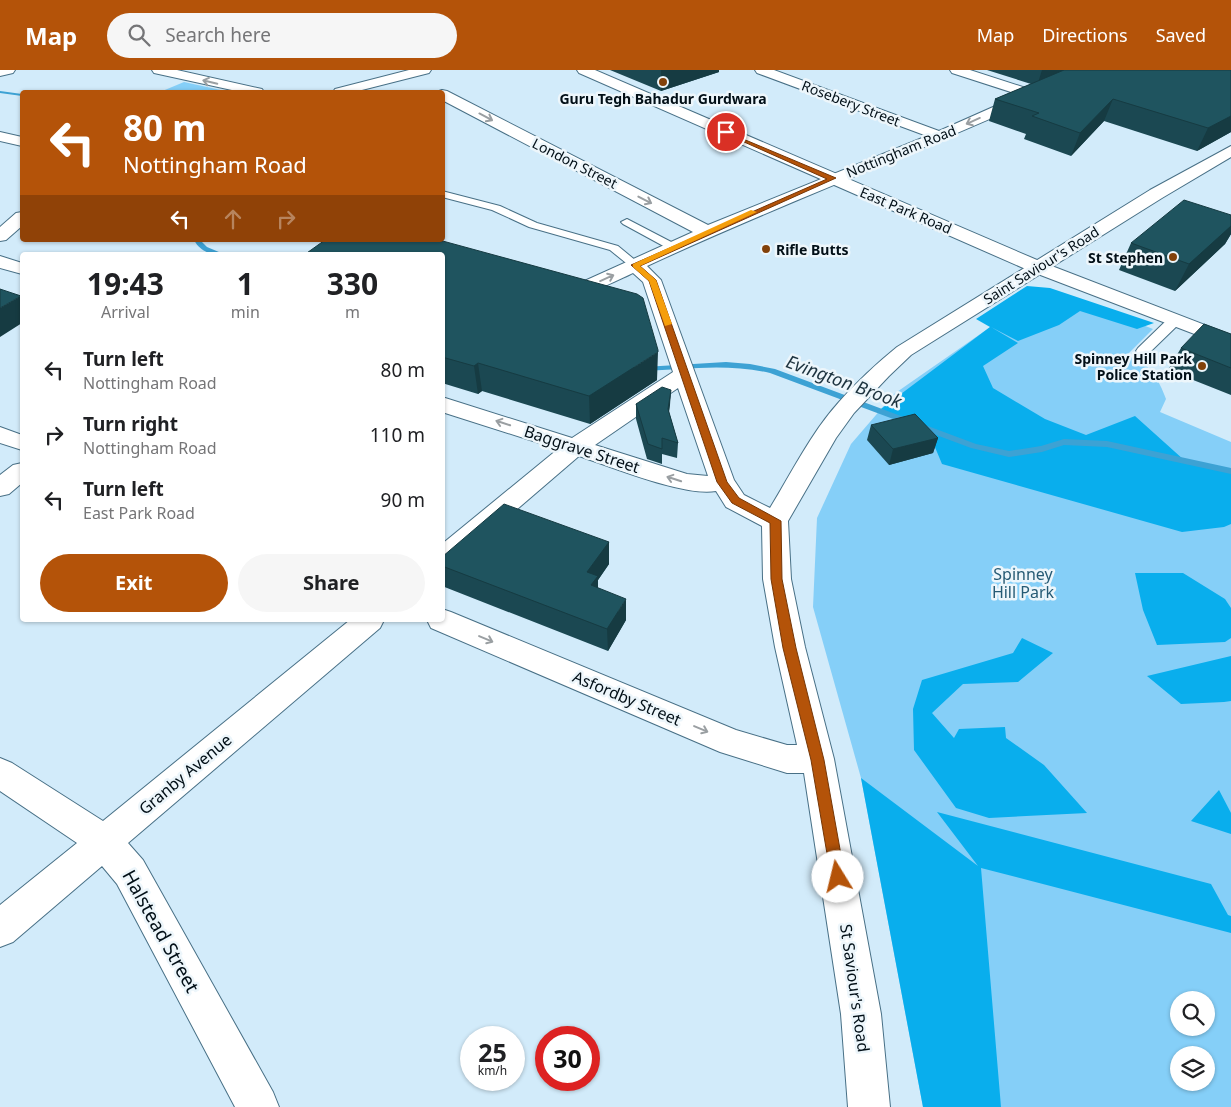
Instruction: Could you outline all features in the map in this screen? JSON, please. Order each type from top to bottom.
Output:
[{"type":"street","points":[[0,72],[8,70]]},
{"type":"street","points":[[160,70],[248,90]]},
{"type":"street","name":"East Park Road","points":[[584,70],[1037,267],[1231,342]]},
{"type":"street","name":"Rosebery Street","points":[[762,70],[936,140]]},
{"type":"street","points":[[957,70],[1034,95]]},
{"type":"street","name":"Nottingham Road","points":[[537,284],[556,289],[576,290],[832,178],[936,140],[1087,70]]},
{"type":"street","points":[[346,90],[401,72]]},
{"type":"street","name":"London Street","points":[[401,72],[432,86]]},
{"type":"street","name":"London Street","points":[[445,93],[707,232]]},
{"type":"street","points":[[0,136],[20,141]]},
{"type":"street","name":"Saint Saviour's Road","points":[[776,521],[826,435],[853,400],[904,351],[1156,194],[1231,151]]},
{"type":"street","points":[[1156,194],[1175,200]]},
{"type":"street","points":[[0,236],[20,219]]},
{"type":"street","points":[[0,262],[20,268]]},
{"type":"street","points":[[635,265],[652,280],[722,482],[735,500],[776,521]]},
{"type":"street","points":[[445,556],[575,447],[683,367]]},
{"type":"street","name":"Baggrave Street","points":[[445,405],[685,482],[706,485],[722,482]]},
{"type":"street","points":[[0,434],[20,442]]},
{"type":"street","points":[[0,488],[20,473]]},
{"type":"street","name":"St Saviour's Road","points":[[776,521],[776,579],[790,648],[818,760],[861,1014],[869,1107]]},
{"type":"street","name":"Asfordby Street","points":[[445,621],[731,742],[787,759],[818,760]]},
{"type":"street","name":"Granby Avenue","points":[[0,929],[368,622]]},
{"type":"street","name":"Halstead Street","points":[[0,773],[104,841],[130,872],[258,1107]]},
{"type":"lane","points":[[445,195],[496,208],[533,225],[571,234],[614,248],[635,265]]},
{"type":"lane","points":[[627,222],[673,247]]},
{"type":"lane","points":[[1143,351],[1175,320]]},
{"type":"green space","points":[[184,82],[221,90],[165,90]]},
{"type":"green space","name":"Spinney Hill Park","points":[[1032,298],[1082,301],[1153,329],[1128,354],[1147,366],[1160,385],[1166,399],[1160,412],[1231,442],[1231,1107],[923,1107],[861,778],[813,607],[817,518],[851,444],[894,394]]},
{"type":"shaded area","points":[[1027,286],[1050,288],[1154,323],[1137,329],[1080,311],[1059,325],[1018,341],[991,327],[1018,343],[983,366],[993,388],[1045,419],[1086,435],[1135,416],[1184,460],[1231,471],[1231,524],[1224,527],[1182,532],[942,464],[932,440],[881,409],[990,327],[976,319]]},
{"type":"shaded area","points":[[1135,573],[1183,573],[1225,599],[1231,608],[1231,638],[1225,642],[1157,645],[1143,610]]},
{"type":"shaded area","points":[[1022,638],[1053,653],[1018,682],[963,684],[932,713],[954,738],[959,729],[1005,727],[1006,738],[1044,765],[1087,813],[989,818],[956,808],[914,750],[913,709],[922,680],[1013,653]]},
{"type":"shaded area","points":[[1231,656],[1231,701],[1181,704],[1147,676]]},
{"type":"shaded area","points":[[861,778],[978,866],[937,812],[1211,884],[1228,915],[1231,916],[1231,933],[981,868],[1001,1107],[923,1107]]},
{"type":"shaded area","points":[[1219,790],[1231,813],[1231,834],[1191,821]]},
{"type":"building","points":[[1064,70],[1231,70],[1231,116],[1208,128],[1113,99],[1080,133],[1032,116],[1039,113],[995,99]]},
{"type":"building","points":[[1184,200],[1231,215],[1231,226],[1189,264],[1131,243]]},
{"type":"building","points":[[322,242],[445,242],[637,294],[643,298],[658,352],[589,396],[478,363],[474,366],[445,358],[445,252],[308,252]]},
{"type":"building","points":[[0,289],[20,296],[20,297],[0,308]]},
{"type":"building","points":[[1204,324],[1231,334],[1231,368],[1181,348]]},
{"type":"building","points":[[662,387],[671,390],[668,409],[678,443],[662,438],[662,449],[648,444],[636,404]]},
{"type":"building","points":[[915,414],[938,438],[893,449],[871,425]]},
{"type":"building","points":[[504,504],[609,542],[587,572],[598,576],[591,585],[626,599],[607,629],[445,567],[445,554]]},
{"type":"waterway","name":"Evington Brook","points":[[0,92],[20,95]]},
{"type":"waterway","name":"Evington Brook","points":[[198,242],[211,252]]},
{"type":"waterway","name":"Evington Brook","points":[[644,369],[726,364],[750,366],[772,371],[974,446],[1009,454],[1042,449],[1064,442],[1107,444],[1231,471]]},
{"type":"slow traffic","points":[[668,324],[652,280],[635,265],[754,212]]},
{"type":"place","name":"Guru Tegh Bahadur Gurdwara","points":[[663,82]]},
{"type":"place","name":"Rifle Butts","points":[[766,249]]},
{"type":"place","name":"St Stephen","points":[[1173,257]]},
{"type":"place","name":"Spinney Hill Park Police Station","points":[[1202,366]]},
{"type":"route","points":[[726,132],[832,178],[635,265],[652,280],[727,492],[735,500],[776,521],[776,579],[790,648],[818,760],[838,877]]}]
